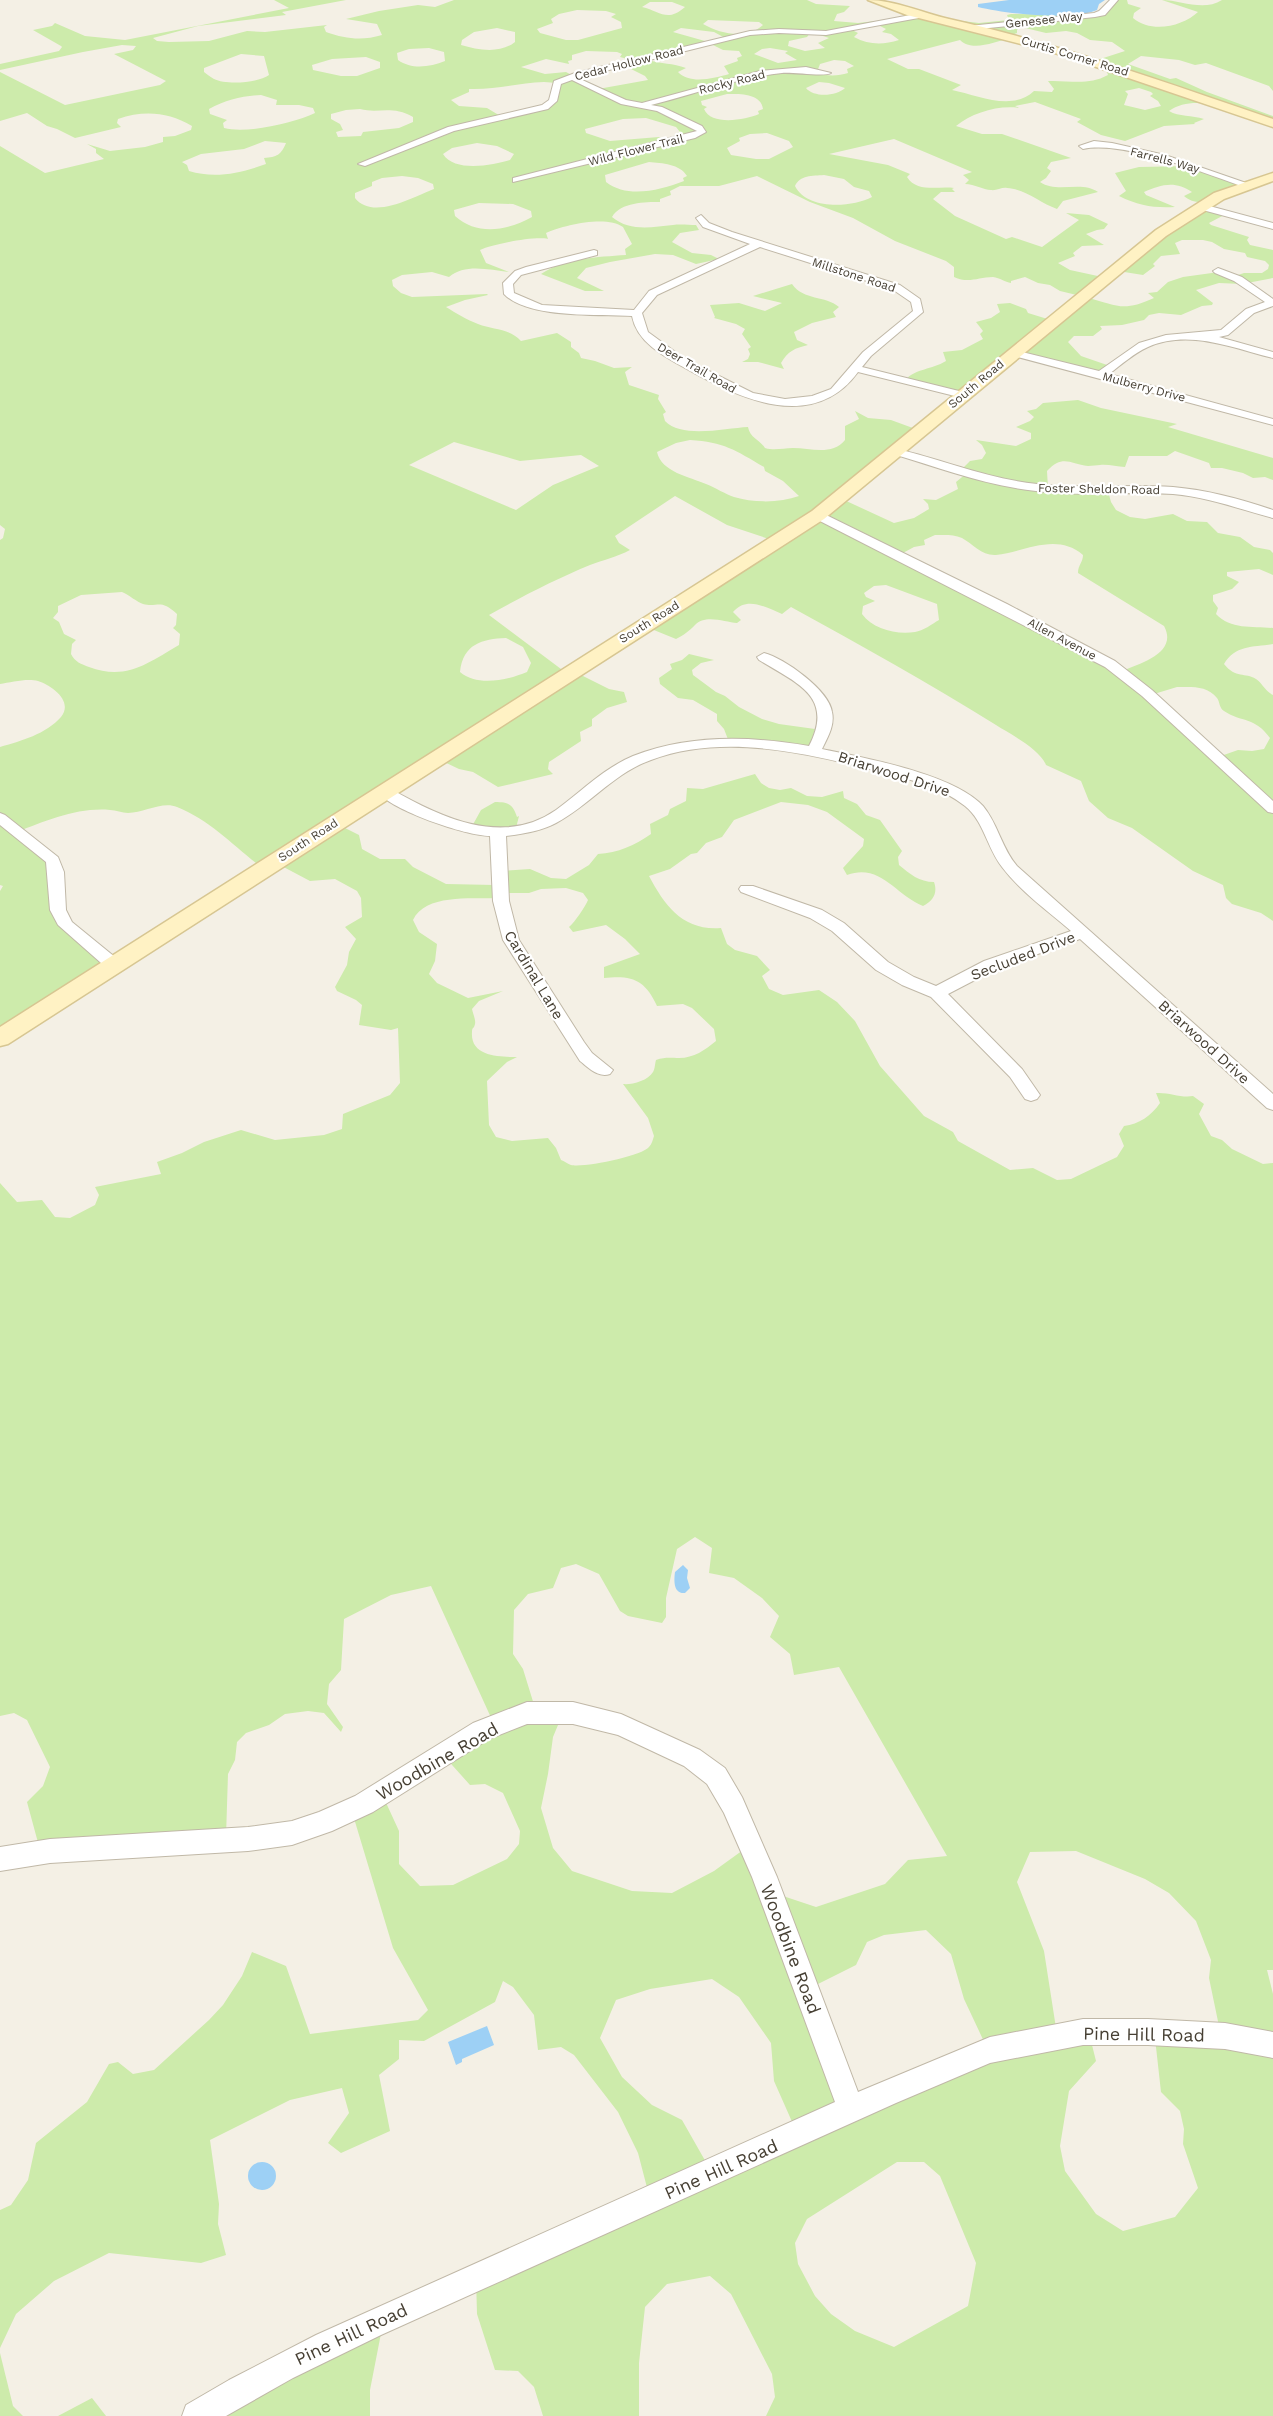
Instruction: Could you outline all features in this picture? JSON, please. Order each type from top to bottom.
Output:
[{"type":"street","name":"Curtis Corner Road","points":[[874,0],[920,15],[1024,40],[1273,123]]},
{"type":"street","name":"Genesee Way","points":[[969,28],[1091,16],[1102,12],[1114,0]]},
{"type":"street","name":"Cedar Hollow Road","points":[[362,164],[451,129],[545,107],[553,101],[557,83],[578,75],[750,33],[779,31],[826,33],[920,15]]},
{"type":"street","name":"Rocky Road","points":[[638,105],[771,72],[814,70],[827,73]]},
{"type":"street","name":"Wild Flower Trail","points":[[516,180],[702,132],[700,128],[659,109],[624,102],[580,84],[575,79],[578,75]]},
{"type":"street","name":"Farrells Way","points":[[1083,146],[1087,143],[1103,143],[1165,158],[1247,185]]},
{"type":"street","name":"South Road","points":[[0,1038],[116,966],[384,791],[818,515],[897,452],[963,395],[1161,233],[1219,196],[1273,177]]},
{"type":"street","points":[[1202,207],[1273,226]]},
{"type":"street","name":"Millstone Road","points":[[700,218],[706,226],[896,287],[916,301],[918,306],[916,316],[860,360],[857,369]]},
{"type":"street","points":[[594,253],[529,269],[518,274],[508,283],[509,294],[530,305],[542,308],[637,313],[653,293],[758,244]]},
{"type":"street","points":[[1218,271],[1238,279],[1273,303]]},
{"type":"street","points":[[1101,375],[1143,345],[1166,338],[1224,333],[1250,311],[1273,303]]},
{"type":"street","name":"Deer Trail Road","points":[[637,313],[640,328],[650,340],[729,388],[760,399],[797,401],[821,397],[839,388],[857,369]]},
{"type":"street","points":[[1203,336],[1273,355]]},
{"type":"street","name":"Mulberry Drive","points":[[1014,353],[1273,422]]},
{"type":"street","points":[[857,369],[963,395]]},
{"type":"street","name":"Foster Sheldon Road","points":[[897,452],[990,480],[1026,487],[1062,490],[1178,491],[1226,499],[1273,514]]},
{"type":"street","name":"Allen Avenue","points":[[818,515],[1110,664],[1147,692],[1273,809]]},
{"type":"street","points":[[764,657],[796,678],[821,699],[826,709],[826,721],[815,750]]},
{"type":"street","name":"Briarwood Drive","points":[[498,834],[535,826],[559,816],[604,778],[649,756],[701,745],[762,743],[815,750],[919,779],[952,791],[971,803],[986,820],[1007,862],[1082,933],[1273,1104]]},
{"type":"street","points":[[384,791],[437,820],[459,828],[498,834]]},
{"type":"street","points":[[0,818],[53,860],[56,872],[58,910],[66,925],[116,966]]},
{"type":"street","name":"Cardinal Lane","points":[[498,834],[501,902],[504,922],[511,940],[578,1046],[586,1057],[604,1070]]},
{"type":"street","points":[[747,889],[823,918],[838,927],[882,966],[908,981],[937,993],[1016,1073],[1030,1095]]},
{"type":"street","name":"Secluded Drive","points":[[937,993],[990,965],[1082,933]]},
{"type":"street","name":"Woodbine Road","points":[[0,1859],[50,1851],[248,1839],[292,1833],[323,1823],[364,1804],[480,1731],[527,1713],[573,1713],[621,1725],[692,1758],[716,1776],[733,1805],[764,1877],[851,2109]]},
{"type":"street","name":"Pine Hill Road","points":[[197,2416],[238,2390],[306,2354],[851,2109],[990,2050],[1083,2032],[1148,2032],[1225,2036],[1273,2045]]},
{"type":"green space","points":[[274,0],[346,0],[282,12],[286,15],[198,26],[153,38],[157,41],[169,42],[209,41],[247,31],[265,32],[327,25],[324,27],[326,32],[347,38],[368,38],[382,35],[377,24],[346,19],[379,11],[418,5],[435,7],[454,0],[807,0],[816,4],[850,6],[844,12],[837,14],[834,21],[858,23],[920,16],[979,23],[1009,20],[1007,15],[1011,14],[1098,15],[1115,0],[1127,0],[1128,4],[1141,8],[1134,13],[1133,18],[1149,26],[1158,27],[1184,21],[1198,12],[1162,0],[1207,5],[1222,0],[1273,0],[1273,91],[1269,86],[1206,63],[1195,65],[1179,60],[1141,56],[1128,64],[1170,79],[1176,78],[1207,92],[1273,116],[1273,123],[1220,106],[1193,103],[1180,105],[1169,111],[1204,119],[1195,124],[1164,126],[1125,141],[1101,135],[1077,122],[1081,119],[1035,102],[1015,106],[1019,108],[1011,107],[986,111],[962,121],[956,126],[982,134],[1002,134],[1071,158],[1051,162],[1047,168],[1051,171],[1040,182],[1054,187],[1084,187],[1098,192],[1063,201],[1057,209],[1014,189],[988,190],[965,184],[969,180],[963,175],[972,172],[894,139],[829,154],[888,165],[910,174],[907,177],[911,182],[922,187],[954,188],[952,189],[955,192],[941,192],[933,199],[955,216],[1006,239],[1012,237],[1042,247],[1079,220],[1066,213],[1089,215],[1108,224],[1104,229],[1086,234],[1104,245],[1082,246],[1073,253],[1075,256],[1058,263],[1070,270],[1107,278],[1086,297],[1113,305],[1135,305],[1154,298],[1148,293],[1157,292],[1168,282],[1183,277],[1219,272],[1232,277],[1244,273],[1262,273],[1268,269],[1269,265],[1265,261],[1247,257],[1245,253],[1224,249],[1212,242],[1203,240],[1182,240],[1175,243],[1180,254],[1161,256],[1153,264],[1155,266],[1143,275],[1118,271],[1203,207],[1228,213],[1209,223],[1211,225],[1249,237],[1247,240],[1250,245],[1273,250],[1273,278],[1242,284],[1219,283],[1196,290],[1213,303],[1212,305],[1202,306],[1181,315],[1159,313],[1149,315],[1144,320],[1122,325],[1100,326],[1102,329],[1093,336],[1074,336],[1068,342],[1081,356],[1110,366],[1102,373],[1016,353],[966,394],[905,380],[914,373],[946,361],[943,352],[962,350],[983,339],[980,334],[983,331],[976,322],[991,318],[1000,312],[997,304],[1010,303],[1026,309],[1028,313],[1054,321],[1085,297],[1060,291],[1050,285],[1038,283],[1025,277],[1011,281],[1011,283],[993,277],[969,280],[959,279],[954,277],[954,267],[946,261],[895,241],[853,218],[810,202],[757,176],[719,186],[680,186],[670,191],[671,195],[660,199],[660,202],[627,206],[621,208],[612,217],[619,222],[634,227],[696,225],[699,230],[680,233],[672,242],[692,253],[711,255],[719,259],[696,264],[673,255],[655,254],[586,268],[577,278],[604,291],[585,291],[541,274],[571,261],[626,255],[625,249],[632,244],[623,227],[616,223],[585,222],[546,233],[548,239],[514,241],[480,250],[486,263],[509,272],[470,269],[462,270],[449,277],[432,272],[402,275],[392,280],[393,286],[401,293],[412,297],[487,294],[446,307],[484,326],[506,331],[521,341],[557,333],[571,342],[571,347],[579,353],[581,358],[614,368],[632,367],[625,372],[629,385],[659,395],[658,399],[666,412],[663,414],[665,421],[682,430],[705,431],[748,427],[751,434],[765,448],[828,450],[840,445],[845,440],[845,426],[859,419],[855,411],[868,418],[891,420],[921,431],[842,499],[894,523],[914,518],[929,509],[928,504],[923,499],[936,500],[958,489],[956,482],[967,473],[961,470],[970,461],[982,459],[986,453],[982,445],[976,440],[1016,446],[1031,439],[1031,433],[1016,427],[1030,421],[1034,417],[1027,411],[1036,409],[1043,403],[1078,400],[1101,408],[1177,424],[1168,427],[1273,458],[1273,480],[1265,477],[1253,478],[1243,473],[1222,468],[1211,468],[1209,463],[1175,451],[1167,456],[1129,456],[1125,467],[1088,466],[1062,461],[1047,471],[1048,488],[1108,491],[1111,502],[1116,510],[1130,517],[1145,519],[1173,514],[1187,521],[1207,522],[1218,533],[1240,537],[1254,547],[1270,550],[1273,553],[1273,575],[1259,569],[1227,572],[1227,576],[1239,582],[1232,589],[1213,595],[1213,601],[1218,608],[1216,614],[1228,623],[1273,628],[1273,644],[1239,650],[1233,653],[1224,664],[1233,672],[1256,679],[1273,695],[1273,921],[1261,913],[1232,904],[1226,898],[1223,885],[1193,871],[1132,828],[1108,818],[1089,801],[1081,781],[1046,765],[1038,753],[1016,737],[920,679],[791,607],[782,614],[756,604],[744,605],[738,607],[733,612],[741,620],[737,623],[710,619],[704,620],[676,639],[644,626],[778,542],[727,525],[675,496],[615,536],[619,543],[630,550],[564,576],[489,615],[568,673],[575,672],[609,689],[624,692],[627,702],[607,708],[592,719],[592,726],[580,732],[581,741],[549,762],[548,769],[553,774],[498,787],[473,772],[459,769],[440,760],[337,824],[359,835],[362,849],[380,859],[405,859],[413,867],[446,884],[495,885],[501,871],[530,869],[551,878],[566,879],[589,865],[598,854],[626,848],[651,834],[650,824],[668,815],[670,809],[686,801],[687,788],[703,789],[755,774],[761,783],[769,788],[780,790],[791,788],[807,796],[822,797],[843,791],[844,798],[857,804],[866,815],[880,820],[902,851],[898,857],[899,865],[919,879],[934,882],[935,893],[927,904],[923,906],[913,901],[887,882],[869,873],[859,872],[847,875],[843,868],[863,846],[864,839],[827,812],[808,805],[781,802],[734,820],[722,837],[706,843],[697,853],[691,854],[670,869],[649,876],[669,906],[686,921],[708,928],[721,928],[727,944],[735,950],[757,956],[770,970],[762,976],[769,989],[783,995],[819,990],[837,1002],[855,1021],[880,1066],[924,1116],[953,1132],[958,1141],[1010,1170],[1033,1168],[1057,1180],[1071,1179],[1117,1157],[1124,1146],[1119,1134],[1124,1126],[1140,1121],[1156,1108],[1160,1103],[1156,1093],[1193,1096],[1204,1104],[1199,1114],[1211,1136],[1222,1140],[1232,1149],[1263,1164],[1273,1163],[1273,1970],[1267,1970],[1273,1994],[1273,2416],[766,2416],[775,2397],[772,2374],[731,2294],[710,2276],[667,2284],[645,2307],[639,2363],[639,2416],[543,2416],[534,2387],[518,2371],[495,2370],[477,2314],[476,2278],[650,2199],[638,2153],[618,2112],[574,2055],[561,2047],[538,2050],[534,2015],[513,1987],[503,1981],[495,2002],[424,2041],[399,2040],[399,2059],[379,2075],[390,2131],[341,2153],[328,2143],[349,2113],[342,2088],[290,2100],[210,2140],[219,2204],[218,2224],[226,2255],[201,2263],[109,2253],[54,2281],[16,2314],[0,2348],[0,2210],[11,2205],[28,2180],[36,2143],[87,2102],[109,2064],[118,2062],[133,2074],[154,2070],[223,2005],[242,1976],[252,1952],[286,1966],[310,2034],[418,2020],[428,2010],[393,1948],[353,1815],[382,1794],[399,1831],[399,1864],[420,1886],[453,1885],[507,1859],[519,1844],[520,1831],[503,1793],[485,1784],[470,1785],[444,1756],[493,1722],[431,1586],[391,1595],[344,1619],[341,1670],[329,1684],[327,1704],[343,1727],[341,1732],[324,1713],[308,1711],[285,1714],[269,1725],[246,1733],[237,1742],[235,1760],[228,1774],[226,1837],[40,1850],[27,1802],[43,1786],[50,1767],[27,1720],[14,1713],[0,1716],[0,1183],[17,1202],[42,1200],[55,1217],[70,1218],[95,1205],[99,1195],[95,1187],[161,1174],[157,1162],[182,1153],[204,1142],[241,1130],[275,1140],[324,1135],[342,1129],[343,1114],[390,1095],[400,1083],[398,1028],[391,1030],[359,1025],[362,1005],[337,991],[335,987],[347,965],[349,952],[356,939],[345,927],[362,917],[361,898],[357,891],[335,879],[310,881],[276,863],[264,869],[223,835],[201,820],[177,807],[165,805],[128,813],[98,810],[74,813],[17,832],[36,848],[52,869],[53,911],[117,964],[0,1039],[0,891],[3,886],[0,885],[0,747],[25,739],[48,728],[61,717],[65,705],[59,694],[49,686],[38,681],[24,680],[0,684],[0,540],[3,538],[5,529],[0,525],[0,146],[45,173],[104,159],[96,153],[96,149],[87,144],[110,151],[145,147],[163,142],[163,137],[175,136],[191,130],[192,126],[165,115],[137,114],[118,119],[117,123],[121,127],[75,138],[47,126],[27,113],[0,121],[0,72],[65,105],[160,85],[166,81],[114,54],[133,50],[136,46],[122,45],[0,70],[0,64],[59,51],[61,46],[33,30],[52,26],[55,23],[85,36],[125,40],[289,8]],"holes":[[[650,2],[672,2],[685,7],[679,12],[668,15],[648,9],[642,7]],[[577,10],[606,11],[616,14],[611,17],[621,22],[622,28],[578,40],[566,40],[540,33],[537,29],[553,23],[551,19],[559,14]],[[708,20],[759,22],[763,25],[749,33],[725,33],[703,24]],[[878,25],[886,29],[882,32],[891,34],[899,40],[887,43],[865,42],[854,37],[858,33],[852,30]],[[1021,27],[1046,33],[1066,31],[1077,33],[1090,40],[1112,42],[1125,51],[1094,61],[1117,70],[1107,72],[1108,75],[1101,78],[1086,81],[1048,81],[1054,89],[1052,92],[1034,91],[1025,97],[1005,101],[983,98],[952,90],[961,85],[919,69],[908,69],[887,59],[960,40],[965,44],[977,46],[1010,38],[1009,36],[1017,33],[1017,30]],[[497,28],[515,32],[515,42],[503,48],[489,50],[461,45],[462,40],[474,32]],[[681,28],[714,32],[727,39],[712,43],[673,32]],[[811,32],[829,38],[818,43],[825,48],[805,51],[788,46],[789,41],[807,37]],[[711,44],[723,50],[739,51],[742,56],[737,58],[738,61],[724,66],[729,74],[703,79],[683,76],[678,72],[686,68],[648,60]],[[429,48],[444,52],[445,61],[433,65],[415,66],[398,60],[397,53],[409,49]],[[770,48],[788,51],[785,53],[797,60],[778,63],[754,54],[762,49]],[[586,51],[617,52],[622,54],[620,57],[635,61],[623,65],[645,76],[648,80],[598,89],[566,72],[545,74],[521,67],[546,59],[569,64],[568,61],[572,60],[572,55]],[[241,54],[264,56],[269,75],[250,81],[226,82],[214,79],[204,72],[204,68]],[[366,57],[380,62],[380,68],[357,76],[341,76],[313,70],[312,65],[332,59]],[[834,60],[845,61],[854,66],[847,69],[848,73],[825,75],[817,72],[820,64]],[[544,82],[557,83],[550,105],[502,117],[487,108],[459,106],[451,100],[469,92],[469,89]],[[819,82],[845,88],[837,93],[820,95],[806,88]],[[1139,88],[1151,92],[1153,94],[1150,96],[1158,101],[1161,106],[1145,110],[1124,105],[1128,94],[1125,91]],[[727,94],[754,97],[763,109],[758,111],[759,114],[737,120],[721,120],[708,114],[704,109],[707,107],[702,105],[701,101]],[[261,95],[277,100],[276,105],[299,105],[313,108],[315,113],[257,129],[224,128],[223,123],[227,120],[210,114],[209,109],[234,99]],[[360,109],[398,111],[413,117],[413,122],[399,128],[363,132],[361,136],[338,137],[336,132],[343,130],[340,124],[331,119],[331,114]],[[646,118],[676,127],[680,132],[677,133],[684,138],[668,141],[659,137],[610,141],[586,133],[585,129],[623,119]],[[767,133],[789,141],[793,147],[769,159],[731,155],[727,148],[740,141],[739,138],[750,134]],[[265,141],[286,143],[278,155],[264,158],[266,164],[247,170],[218,175],[189,171],[187,165],[182,162],[201,154],[244,149]],[[477,143],[497,146],[514,154],[510,160],[494,164],[475,166],[456,164],[443,154],[452,148]],[[649,162],[675,167],[687,176],[683,178],[684,181],[655,190],[634,192],[606,182],[605,175]],[[824,175],[844,179],[854,187],[869,191],[872,197],[863,201],[842,205],[819,203],[801,194],[795,186],[803,178]],[[402,176],[418,178],[433,184],[434,189],[394,205],[383,207],[363,205],[355,198],[355,193],[372,186],[372,182],[382,178]],[[479,203],[513,204],[531,211],[532,217],[513,226],[492,229],[473,227],[455,216],[454,210]],[[690,440],[712,443],[737,452],[764,467],[765,471],[783,481],[799,496],[775,501],[742,499],[670,469],[660,459],[657,452],[676,443]],[[454,442],[520,461],[581,455],[599,466],[553,485],[516,510],[409,465]],[[935,535],[949,535],[962,538],[982,552],[991,555],[1051,544],[1073,548],[1083,555],[1078,573],[1164,626],[1167,635],[1166,643],[1156,655],[1122,671],[901,554],[914,547],[925,545],[924,540]],[[886,585],[937,604],[939,620],[918,631],[908,633],[893,632],[872,624],[862,614],[863,606],[875,601],[866,597],[864,593],[874,586]],[[122,592],[143,604],[167,606],[177,614],[176,625],[173,628],[180,634],[179,645],[147,664],[136,668],[126,671],[102,671],[83,665],[74,659],[71,654],[72,644],[76,640],[64,634],[59,622],[53,618],[58,612],[58,606],[81,595]],[[506,638],[523,647],[531,663],[527,672],[511,677],[493,681],[475,679],[467,677],[460,672],[465,655],[470,649],[482,642]],[[1177,687],[1204,689],[1217,698],[1224,711],[1259,726],[1270,738],[1264,749],[1252,751],[1238,750],[1218,757],[1154,694]],[[566,888],[583,893],[588,900],[580,914],[569,927],[573,932],[606,925],[625,939],[640,954],[604,967],[604,978],[623,977],[637,981],[648,990],[657,1006],[683,1004],[692,1008],[714,1029],[716,1041],[703,1050],[690,1057],[656,1060],[654,1071],[647,1078],[635,1083],[623,1084],[648,1118],[654,1136],[650,1146],[636,1154],[612,1160],[588,1165],[571,1165],[561,1160],[556,1148],[548,1138],[512,1141],[496,1137],[489,1125],[487,1081],[507,1062],[517,1057],[487,1054],[476,1046],[473,1040],[472,1030],[475,1026],[475,1019],[472,1009],[479,1001],[503,991],[468,998],[437,983],[429,974],[435,961],[437,944],[419,932],[413,920],[427,906],[438,902],[495,898],[500,893],[529,893],[541,889]],[[695,1537],[712,1548],[709,1573],[734,1578],[762,1598],[779,1616],[770,1637],[790,1654],[794,1675],[839,1667],[947,1856],[908,1860],[885,1884],[816,1907],[774,1893],[750,1845],[714,1871],[672,1893],[632,1891],[572,1871],[553,1848],[541,1808],[553,1737],[563,1713],[535,1708],[523,1669],[513,1654],[514,1610],[528,1594],[553,1588],[561,1568],[576,1564],[599,1574],[620,1611],[628,1616],[662,1623],[666,1617],[666,1598],[677,1549]],[[1076,1851],[1145,1879],[1169,1893],[1196,1921],[1211,1960],[1209,1978],[1220,2031],[1155,2038],[1161,2092],[1180,2111],[1184,2129],[1183,2144],[1198,2188],[1175,2217],[1123,2231],[1096,2214],[1065,2171],[1060,2146],[1069,2091],[1096,2061],[1089,2033],[1056,2028],[1044,1951],[1017,1882],[1030,1852]],[[926,1930],[951,1954],[964,1999],[987,2048],[854,2105],[816,1985],[856,1965],[867,1942],[884,1935]],[[712,1979],[739,1997],[771,2043],[774,2081],[797,2133],[711,2171],[682,2120],[652,2105],[622,2077],[600,2038],[616,2000],[650,1989]],[[897,2162],[924,2162],[940,2176],[976,2263],[968,2306],[894,2347],[855,2331],[831,2314],[815,2296],[798,2264],[795,2243],[807,2219]]]},
{"type":"green space","points":[[1191,166],[1248,184],[1225,196],[1199,202],[1184,196],[1192,192],[1180,186],[1156,187],[1144,192],[1146,195],[1175,207],[1147,206],[1119,196],[1126,191],[1115,173],[1139,167]]},
{"type":"green space","points":[[792,284],[808,296],[833,303],[839,307],[833,312],[836,317],[812,323],[794,332],[797,340],[808,345],[796,349],[786,356],[781,363],[784,369],[758,362],[742,362],[748,359],[750,354],[748,349],[751,347],[742,334],[745,329],[736,324],[714,318],[710,305],[739,303],[765,311],[782,303],[753,296]]},
{"type":"green space","points":[[689,654],[714,660],[701,663],[692,670],[693,675],[739,707],[762,719],[779,724],[815,729],[809,748],[729,742],[724,729],[717,721],[717,714],[693,700],[678,698],[660,684],[659,678],[672,669],[670,664],[682,660]]},
{"type":"green space","points":[[495,802],[507,803],[514,809],[517,817],[519,816],[516,828],[471,828],[481,810]]},
{"type":"green space","points":[[384,2318],[370,2390],[370,2416],[198,2416]]},
{"type":"green space","points":[[0,2353],[13,2406],[23,2416],[0,2416]]},
{"type":"green space","points":[[92,2398],[106,2416],[58,2416]]},
{"type":"water","points":[[1009,0],[1105,0],[1099,4],[1097,10],[1055,16],[1021,14],[978,7],[978,4]]},
{"type":"water","points":[[683,1565],[688,1570],[687,1578],[690,1588],[685,1593],[681,1593],[676,1589],[675,1572]]},
{"type":"water","points":[[487,2026],[494,2045],[462,2059],[462,2062],[456,2065],[448,2042]]},
{"type":"water","points":[[262,2162],[272,2166],[276,2176],[272,2186],[262,2190],[252,2186],[248,2176],[252,2166]]}]
